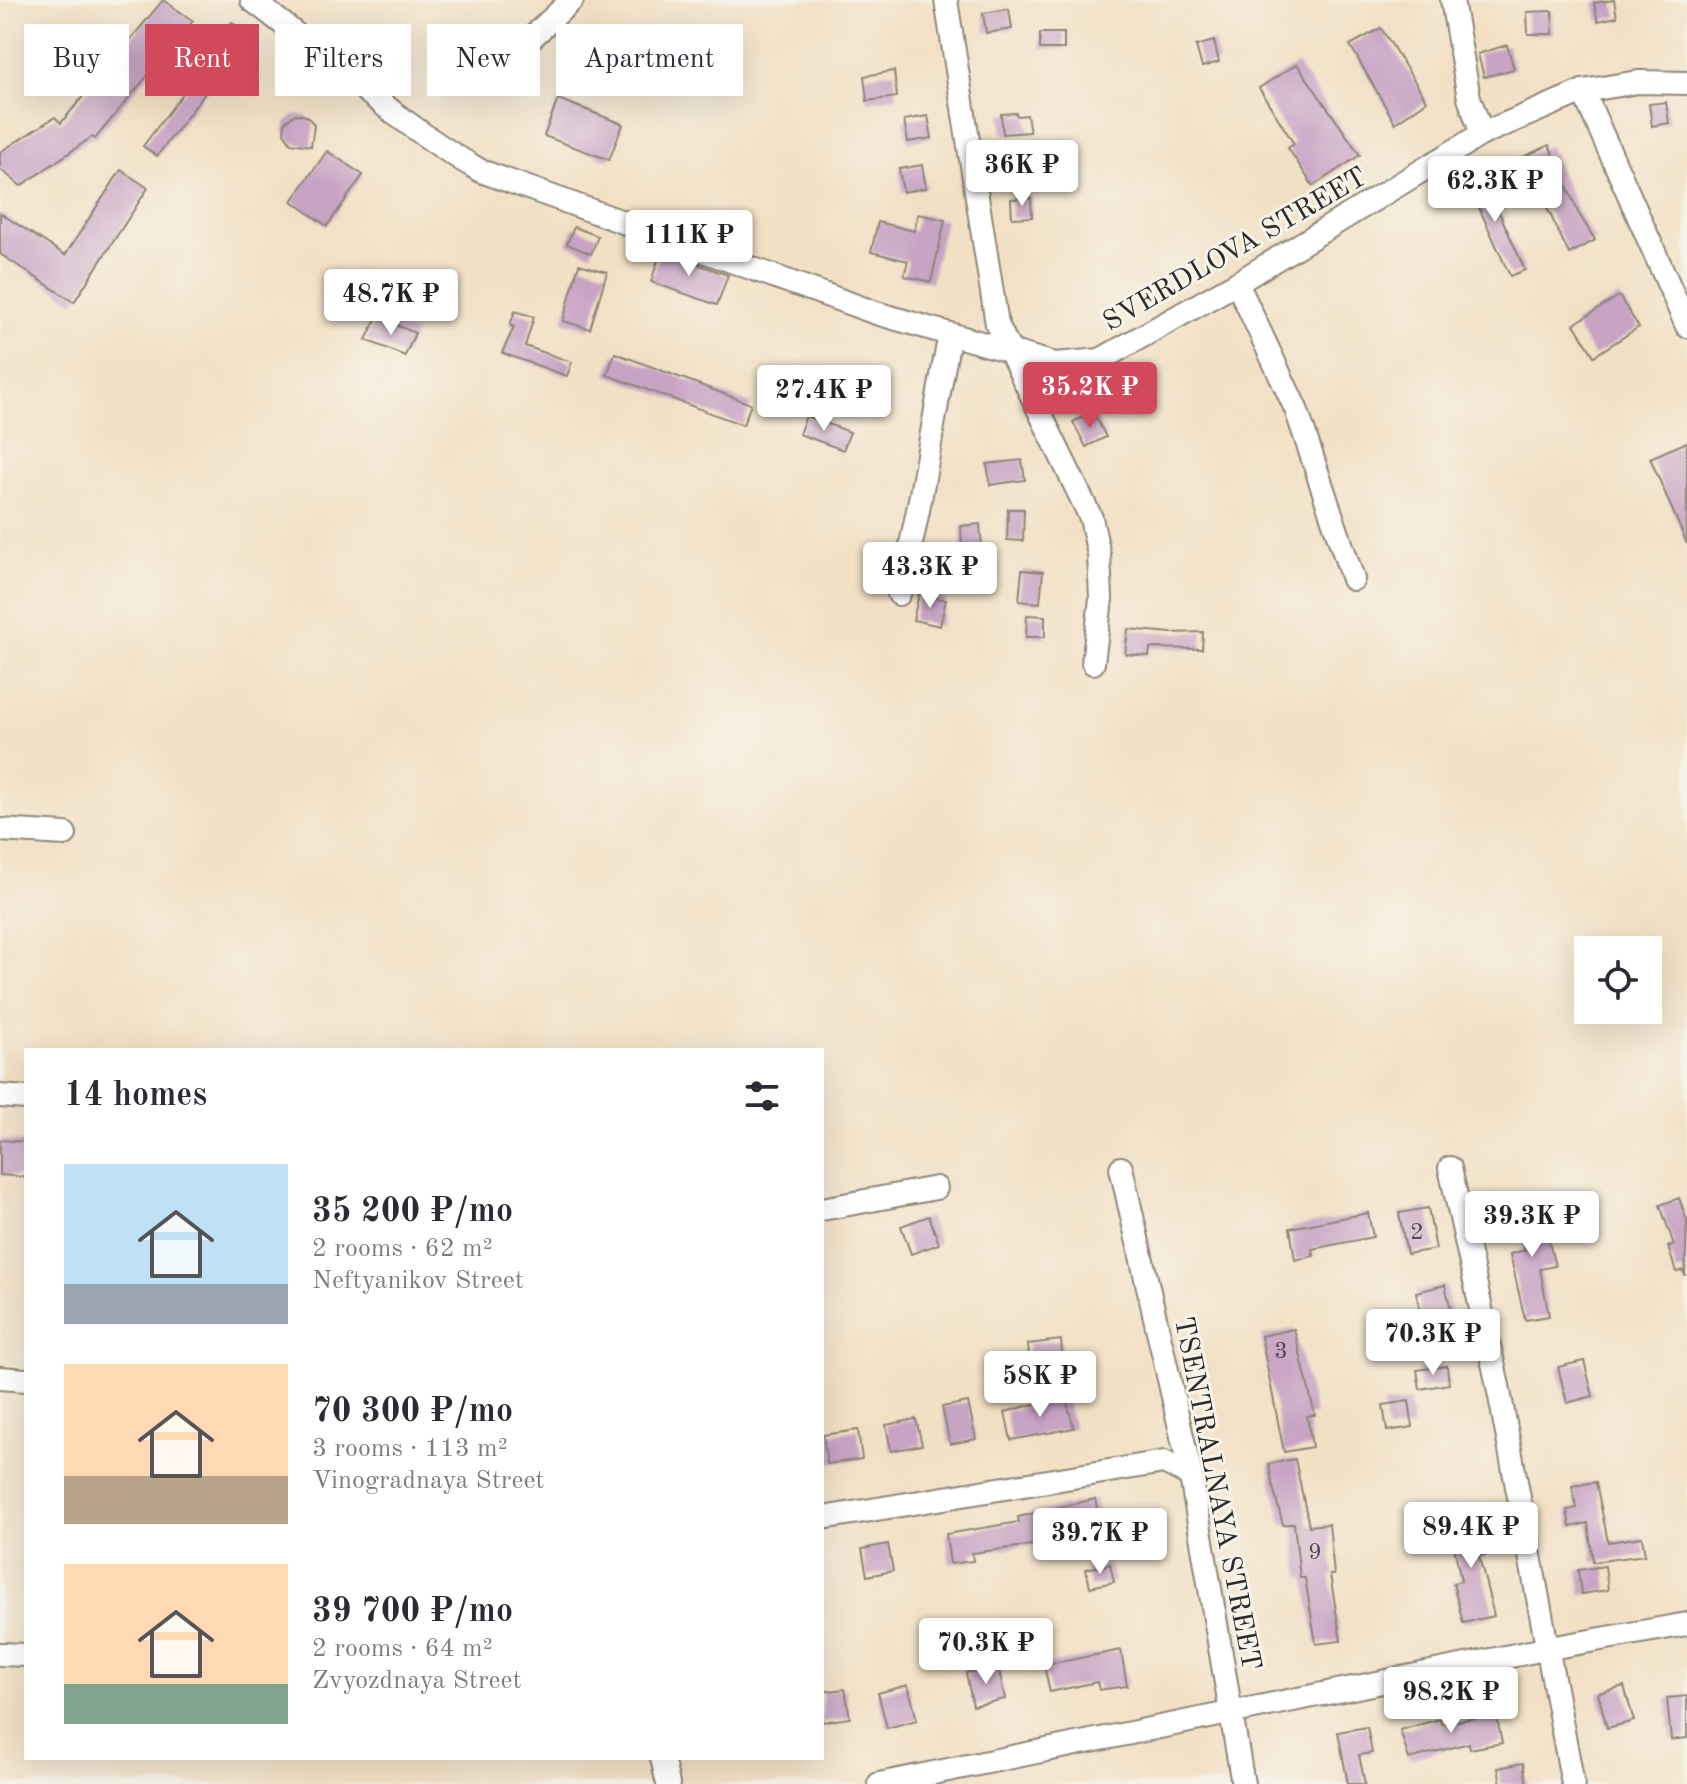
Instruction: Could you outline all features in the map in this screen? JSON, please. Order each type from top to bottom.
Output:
[{"type":"street","name":"SVERDLOVA STREET","points":[[252,0],[325,54],[382,106],[435,146],[481,171],[876,313],[1055,364],[1100,360],[1237,283],[1482,134],[1583,91],[1638,82],[1687,83]]},
{"type":"street","points":[[540,30],[572,0]]},
{"type":"street","points":[[946,0],[997,324],[1091,518],[1099,555],[1101,599],[1093,663]]},
{"type":"street","points":[[1452,0],[1469,98],[1482,134]]},
{"type":"street","points":[[1583,91],[1687,326]]},
{"type":"street","points":[[1237,283],[1296,409],[1353,579]]},
{"type":"street","points":[[899,594],[919,522],[932,419],[950,335]]},
{"type":"street","points":[[0,830],[65,834]]},
{"type":"street","points":[[0,1096],[24,1098]]},
{"type":"street","name":"TSENTRALNAYA STREET","points":[[1121,1168],[1191,1476],[1243,1784]]},
{"type":"street","points":[[1450,1168],[1550,1648],[1573,1784]]},
{"type":"street","points":[[824,1209],[936,1188]]},
{"type":"street","points":[[0,1378],[24,1380]]},
{"type":"street","points":[[824,1518],[1164,1462],[1191,1476]]},
{"type":"street","points":[[879,1784],[1550,1648],[1687,1624]]},
{"type":"street","points":[[0,1654],[24,1655]]},
{"type":"street","points":[[662,1760],[668,1784]]},
{"type":"building","points":[[163,0],[193,21],[191,24],[145,24],[145,79],[95,139],[92,137],[21,186],[0,169],[0,152],[55,117],[61,123],[83,96],[129,96],[129,41]]},
{"type":"building","points":[[1614,0],[1617,17],[1598,21],[1594,3]]},
{"type":"building","points":[[1009,9],[1012,29],[986,33],[983,13]]},
{"type":"building","points":[[1552,11],[1553,34],[1528,34],[1527,12]]},
{"type":"building","points":[[1381,28],[1427,101],[1395,123],[1350,45]]},
{"type":"building","points":[[1040,33],[1064,33],[1064,49],[1040,49]]},
{"type":"building","points":[[1214,41],[1219,62],[1202,67],[1196,46]]},
{"type":"building","points":[[1507,45],[1514,69],[1484,77],[1478,54]]},
{"type":"building","points":[[1297,64],[1360,155],[1313,186],[1288,148],[1294,144],[1259,88]]},
{"type":"building","points":[[894,71],[897,97],[867,101],[864,76]]},
{"type":"building","points":[[181,96],[203,96],[157,156],[143,146]]},
{"type":"building","points":[[558,99],[623,124],[609,160],[544,136]]},
{"type":"building","points":[[1666,102],[1669,123],[1652,126],[1649,104]]},
{"type":"building","points":[[1016,113],[1017,116],[1027,115],[1030,132],[1003,134],[1001,114]]},
{"type":"building","points":[[295,114],[307,116],[314,125],[311,146],[291,143],[284,133],[285,122]]},
{"type":"building","points":[[928,116],[932,138],[908,142],[904,120]]},
{"type":"building","points":[[1549,145],[1578,212],[1595,240],[1569,254],[1523,157]]},
{"type":"building","points":[[327,151],[363,175],[327,226],[292,201]]},
{"type":"building","points":[[922,165],[926,188],[903,192],[899,169]]},
{"type":"building","points":[[121,170],[148,188],[74,302],[0,254],[0,213],[65,255]]},
{"type":"building","points":[[1481,172],[1525,270],[1510,276],[1466,179]]},
{"type":"building","points":[[1031,198],[1032,217],[1012,218],[1011,199]]},
{"type":"building","points":[[918,214],[945,220],[931,282],[904,276],[908,261],[871,252],[878,222],[914,231]]},
{"type":"building","points":[[574,227],[598,236],[591,254],[567,244]]},
{"type":"building","points":[[661,251],[728,275],[717,305],[651,282]]},
{"type":"building","points":[[579,264],[607,272],[590,329],[563,321]]},
{"type":"building","points":[[1619,296],[1639,327],[1594,356],[1574,324]]},
{"type":"building","points":[[515,311],[534,317],[525,346],[572,362],[567,376],[502,353],[514,327],[510,325]]},
{"type":"building","points":[[377,317],[415,333],[405,356],[366,340]]},
{"type":"building","points":[[615,353],[751,404],[743,425],[607,375]]},
{"type":"building","points":[[1093,412],[1106,437],[1086,447],[1073,422]]},
{"type":"building","points":[[806,416],[850,432],[843,450],[799,434]]},
{"type":"building","points":[[1687,442],[1687,544],[1650,458]]},
{"type":"building","points":[[1022,460],[1025,480],[990,485],[987,464]]},
{"type":"building","points":[[1008,509],[1024,509],[1023,541],[1007,540]]},
{"type":"building","points":[[980,524],[982,548],[962,550],[961,526]]},
{"type":"building","points":[[1022,570],[1043,572],[1040,603],[1019,601]]},
{"type":"building","points":[[919,594],[946,600],[940,626],[913,620]]},
{"type":"building","points":[[1027,615],[1045,616],[1045,637],[1026,637]]},
{"type":"building","points":[[1128,629],[1203,632],[1202,649],[1150,648],[1149,656],[1125,654]]},
{"type":"building","points":[[0,1140],[24,1142],[24,1177],[0,1175]]},
{"type":"building","points":[[1538,1198],[1555,1266],[1540,1269],[1549,1316],[1525,1320],[1510,1254],[1525,1250],[1514,1203]]},
{"type":"building","points":[[1679,1198],[1687,1221],[1685,1276],[1683,1270],[1676,1272],[1668,1247],[1674,1245],[1660,1205]]},
{"type":"building","points":[[1428,1208],[1436,1249],[1407,1254],[1399,1213]]},
{"type":"building","points":[[1368,1213],[1373,1237],[1312,1249],[1314,1256],[1295,1260],[1290,1228]]},
{"type":"building","points":[[929,1216],[939,1244],[911,1254],[901,1226]]},
{"type":"building","points":[[1445,1285],[1453,1318],[1423,1325],[1416,1292]]},
{"type":"building","points":[[1294,1329],[1315,1415],[1307,1416],[1312,1447],[1284,1452],[1261,1336]]},
{"type":"building","points":[[1061,1340],[1064,1375],[1031,1378],[1028,1344]]},
{"type":"building","points":[[1584,1361],[1593,1396],[1567,1403],[1558,1367]]},
{"type":"building","points":[[1447,1366],[1449,1384],[1420,1389],[1417,1370]]},
{"type":"building","points":[[1065,1396],[1074,1428],[1011,1440],[1005,1412]]},
{"type":"building","points":[[1409,1401],[1413,1427],[1387,1431],[1383,1405]]},
{"type":"building","points":[[968,1402],[976,1439],[950,1444],[942,1407]]},
{"type":"building","points":[[916,1419],[922,1445],[891,1451],[886,1425]]},
{"type":"building","points":[[858,1430],[862,1459],[827,1464],[824,1435]]},
{"type":"building","points":[[1295,1459],[1309,1526],[1329,1524],[1334,1575],[1330,1575],[1341,1641],[1316,1644],[1305,1578],[1300,1578],[1294,1523],[1283,1525],[1272,1483],[1269,1464]]},
{"type":"building","points":[[1596,1482],[1608,1542],[1642,1537],[1645,1555],[1593,1562],[1588,1523],[1570,1527],[1567,1510],[1577,1508],[1572,1486]]},
{"type":"building","points":[[1095,1499],[1102,1530],[1048,1543],[972,1553],[973,1561],[950,1564],[946,1534],[1019,1522],[1018,1517]]},
{"type":"building","points":[[1478,1515],[1486,1555],[1479,1556],[1494,1616],[1463,1623],[1453,1583],[1461,1581],[1449,1521]]},
{"type":"building","points":[[888,1544],[893,1571],[867,1576],[862,1549]]},
{"type":"building","points":[[1110,1564],[1114,1582],[1090,1587],[1086,1569]]},
{"type":"building","points":[[1605,1566],[1608,1590],[1581,1594],[1578,1570]]},
{"type":"building","points":[[1121,1650],[1127,1686],[1099,1690],[1097,1682],[1050,1692],[1044,1665]]},
{"type":"building","points":[[998,1665],[1005,1699],[973,1706],[966,1673]]},
{"type":"building","points":[[908,1685],[917,1720],[887,1728],[878,1693]]},
{"type":"building","points":[[1624,1686],[1634,1721],[1607,1728],[1598,1693]]},
{"type":"building","points":[[845,1689],[850,1718],[824,1722],[824,1692]]},
{"type":"building","points":[[1687,1696],[1687,1738],[1671,1740],[1667,1698]]},
{"type":"building","points":[[1496,1714],[1502,1743],[1470,1749],[1469,1743],[1409,1759],[1400,1730],[1440,1719],[1441,1724]]},
{"type":"building","points":[[1367,1727],[1372,1753],[1359,1755],[1365,1784],[1348,1784],[1338,1732]]},
{"type":"building","points":[[1523,1763],[1527,1784],[1501,1784],[1498,1768]]}]
